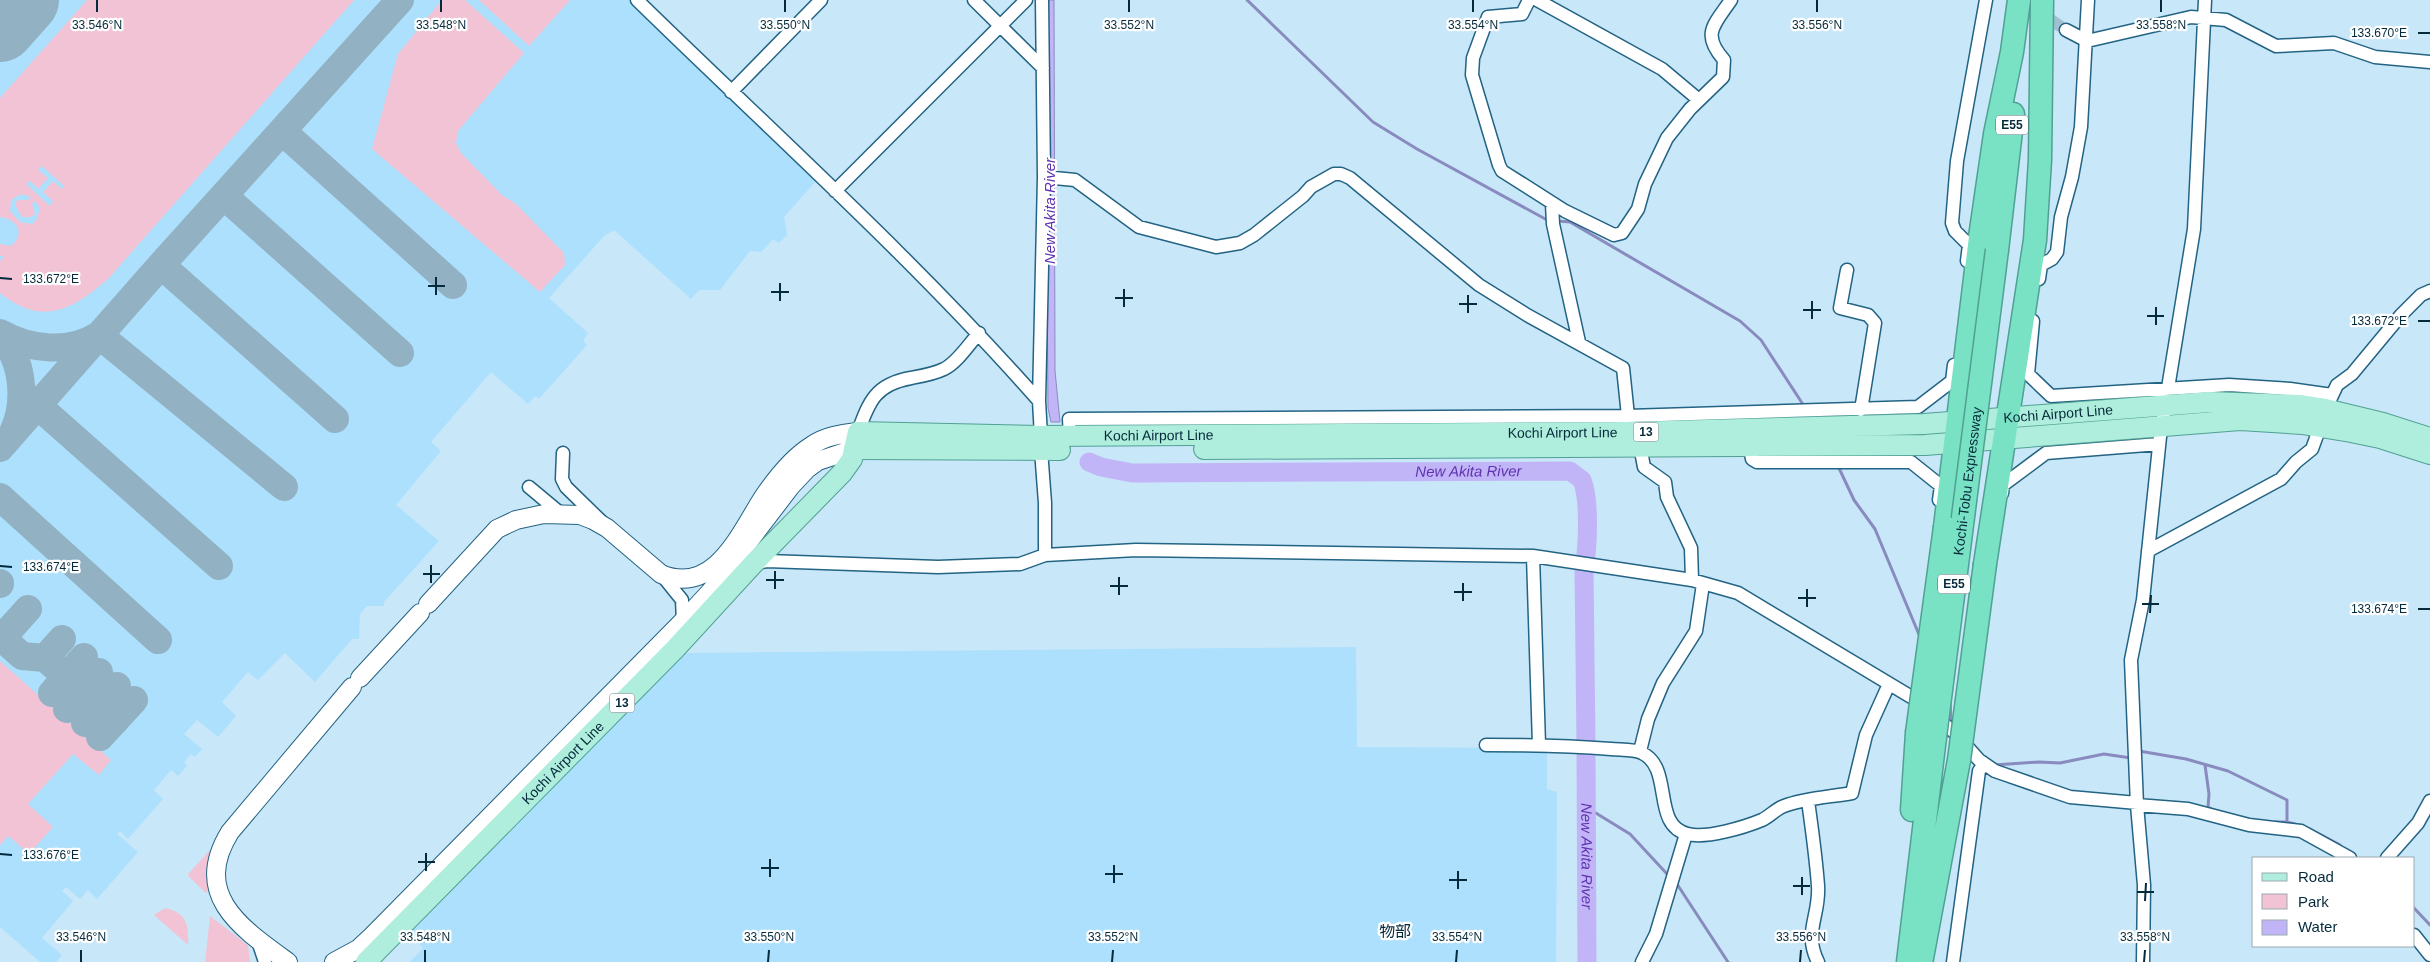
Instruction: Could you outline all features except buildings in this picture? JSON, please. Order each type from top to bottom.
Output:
[{"type":"highway","points":[[1913,956],[1912,830],[1926,735],[1945,527],[1962,432],[1968,327],[1988,243],[1995,134],[2012,52],[2019,0]]},
{"type":"highway","name":"Kochi-Tobu Expressway","points":[[1926,735],[1962,432],[1988,243],[2026,0]]},
{"type":"highway","points":[[1913,956],[1964,756],[1985,564],[2035,240],[2040,160],[2042,0]]},
{"type":"main road","name":"Kochi Airport Line","points":[[357,958],[668,656],[754,563],[848,466],[856,440],[1041,443],[1633,432],[1750,446],[1962,432],[2008,417],[2166,396],[2209,402],[2299,405],[2383,423],[2430,438]]},
{"type":"main road","name":"Kochi Airport Line","points":[[1041,443],[1070,436],[1633,432],[1962,432],[2005,439],[2160,435],[2240,420],[2326,410],[2380,438],[2430,454]]},
{"type":"street","points":[[636,0],[836,191],[979,333],[1039,401]]},
{"type":"street","points":[[731,92],[822,0]]},
{"type":"street","points":[[974,0],[1043,68]]},
{"type":"street","points":[[836,191],[1026,0]]},
{"type":"street","points":[[1042,0],[1048,178],[1039,401],[1045,555]]},
{"type":"street","points":[[1529,0],[1522,14],[1488,17],[1473,58],[1472,75],[1502,171],[1552,204],[1614,235],[1622,233],[1638,209],[1645,184],[1667,138],[1699,100],[1723,77],[1724,60],[1712,47],[1712,29],[1730,0]]},
{"type":"street","points":[[1537,0],[1662,69],[1699,100]]},
{"type":"street","points":[[1633,432],[1861,410],[1918,407],[1952,380],[1969,245],[1954,231],[1952,223],[1958,161],[1986,0]]},
{"type":"street","points":[[2088,0],[2087,41],[2080,127],[2075,160],[2061,217],[2057,252],[2052,259],[2041,265],[2028,374],[2051,396],[2166,396]]},
{"type":"street","points":[[2143,962],[2144,885],[2137,804],[2131,660],[2143,600],[2160,435],[2171,364],[2176,353],[2194,229],[2205,0]]},
{"type":"street","points":[[2066,30],[2087,41],[2191,17],[2203,18],[2231,22],[2276,46],[2334,43],[2375,57],[2430,62]]},
{"type":"street","points":[[1048,178],[1075,180],[1138,227],[1216,247],[1240,243],[1278,217],[1311,187],[1334,174],[1341,174],[1373,197],[1479,285],[1527,315],[1623,368],[1633,432],[1644,467],[1665,482],[1667,497],[1691,548],[1698,582],[1696,631],[1663,683],[1648,719],[1640,752]]},
{"type":"street","points":[[1552,204],[1553,224],[1579,342]]},
{"type":"street","points":[[1847,270],[1840,308],[1868,315],[1875,323],[1861,410]]},
{"type":"street","points":[[2148,551],[2281,479],[2296,462],[2312,449],[2337,385],[2352,374],[2401,315],[2421,295],[2430,291]]},
{"type":"street","points":[[334,962],[357,958],[683,621],[710,592],[791,486],[807,469],[856,440],[869,404],[882,388],[901,380],[929,375],[946,369],[979,333]]},
{"type":"street","points":[[1964,756],[2003,485],[2046,453],[2160,435]]},
{"type":"street","points":[[661,574],[669,577],[693,578],[712,570],[737,541],[779,475],[799,455],[824,439],[856,440]]},
{"type":"street","points":[[1750,446],[1752,459],[1757,462],[1911,462],[1941,486],[1913,698]]},
{"type":"street","points":[[563,453],[562,479],[566,487],[593,511],[607,528],[661,574],[682,600],[683,621]]},
{"type":"street","points":[[530,488],[559,512]]},
{"type":"street","points":[[288,962],[258,941],[232,917],[223,901],[217,871],[220,848],[242,818],[356,683],[497,529],[530,516],[559,512],[580,514],[607,528]]},
{"type":"street","points":[[754,563],[767,561],[938,567],[1020,564],[1045,555],[1136,550],[1533,556],[1698,582],[1738,593],[1913,698],[1949,727],[1964,756],[1984,764],[1995,771],[2070,798],[2188,809],[2249,825],[2301,831],[2325,842],[2348,857]]},
{"type":"street","points":[[1533,556],[1539,745]]},
{"type":"street","points":[[1486,745],[1539,745],[1640,752],[1650,760],[1659,775],[1668,818],[1686,834],[1707,835],[1764,819],[1784,806],[1852,793],[1866,734],[1889,684]]},
{"type":"street","points":[[1953,962],[1970,825],[1979,771],[1984,764]]},
{"type":"street","points":[[2388,857],[2418,823],[2430,800]]},
{"type":"street","points":[[1808,801],[1818,889],[1810,943],[1818,962]]},
{"type":"street","points":[[1642,962],[1656,934],[1686,834]]},
{"type":"street","points":[[2415,936],[2430,954]]},
{"type":"street","points":[[258,941],[265,962]]},
{"type":"shaded area","points":[[0,0],[630,0],[816,181],[784,217],[787,235],[779,243],[773,239],[761,252],[750,251],[720,290],[699,290],[691,299],[614,230],[604,236],[549,298],[588,333],[583,341],[587,345],[539,399],[535,396],[528,404],[491,372],[431,442],[441,451],[396,505],[439,541],[384,602],[384,606],[367,606],[360,614],[359,639],[352,639],[315,682],[285,653],[258,680],[248,672],[222,702],[236,716],[218,737],[197,720],[184,734],[202,749],[195,757],[191,754],[184,762],[187,766],[178,776],[171,770],[154,790],[163,799],[128,839],[120,831],[117,834],[138,852],[97,899],[88,890],[80,899],[66,887],[62,891],[73,901],[42,938],[62,955],[56,962],[40,962],[0,927]]},
{"type":"shaded area","points":[[1356,647],[1357,747],[1547,748],[1547,789],[1557,792],[1556,962],[410,962],[423,948],[409,933],[683,653]]},
{"type":"green space","points":[[87,0],[354,0],[108,279],[82,299],[56,310],[43,312],[30,310],[0,293],[0,261],[4,256],[0,256],[0,244],[11,246],[16,241],[19,232],[15,224],[6,218],[0,217],[0,98]],"holes":[[[42,166],[64,186],[62,189],[53,181],[43,192],[53,201],[50,206],[26,184],[30,181],[38,189],[48,178],[38,170]],[[21,194],[31,197],[28,200],[17,200],[15,205],[22,217],[31,217],[35,214],[32,204],[35,201],[40,208],[37,219],[32,224],[20,222],[10,211],[11,200]]]},
{"type":"green space","points":[[442,0],[465,0],[524,53],[458,131],[456,143],[461,153],[502,195],[516,204],[564,253],[565,265],[540,292],[372,149],[398,54]]},
{"type":"green space","points":[[479,0],[570,0],[529,46]]},
{"type":"green space","points":[[0,661],[111,760],[99,775],[73,754],[28,804],[53,827],[35,847],[31,855],[8,836],[0,845]]},
{"type":"green space","points":[[210,850],[207,868],[209,890],[206,893],[188,876]]},
{"type":"green space","points":[[165,908],[178,913],[185,921],[188,931],[188,945],[154,915]]},
{"type":"green space","points":[[210,916],[248,945],[250,962],[205,962]]},
{"type":"water","points":[[1045,0],[1054,0],[1055,371],[1060,422],[1051,422],[1048,408]]},
{"type":"waterway","points":[[1247,0],[1373,122],[1417,149],[1549,221]]},
{"type":"waterway","points":[[1558,221],[1570,222],[1740,321],[1761,340],[1804,406]]},
{"type":"waterway","name":"New Akita River","points":[[1089,462],[1101,467],[1132,473],[1570,471],[1582,480],[1585,489],[1587,511],[1584,569],[1586,744]]},
{"type":"waterway","points":[[1838,466],[1854,500],[1875,529],[1920,637]]},
{"type":"waterway","points":[[1950,703],[1951,718],[1954,723]]},
{"type":"waterway","name":"New Akita River","points":[[1586,750],[1587,962]]},
{"type":"waterway","points":[[2139,751],[2186,759],[2228,771],[2287,800],[2287,822],[2295,824]]},
{"type":"waterway","points":[[1994,765],[2039,762],[2060,763],[2104,754],[2131,758]]},
{"type":"waterway","points":[[2205,765],[2209,794],[2208,807],[2213,810]]},
{"type":"waterway","points":[[1586,807],[1630,834],[1668,875]]},
{"type":"waterway","points":[[2275,822],[2287,822]]},
{"type":"waterway","points":[[2310,829],[2340,845]]},
{"type":"waterway","points":[[1675,881],[1728,962]]},
{"type":"waterway","points":[[2415,909],[2430,925]]},
{"type":"taxiway","points":[[0,448],[161,265],[400,0]]},
{"type":"taxiway","points":[[282,131],[453,285]]},
{"type":"taxiway","points":[[224,196],[400,353]]},
{"type":"taxiway","points":[[161,265],[335,419]]},
{"type":"taxiway","points":[[0,333],[24,343],[50,348],[75,345],[99,335],[284,487]]},
{"type":"taxiway","points":[[0,336],[14,356],[20,380],[21,406],[14,430]]},
{"type":"taxiway","points":[[37,405],[219,566]]},
{"type":"taxiway","points":[[0,497],[158,640]]},
{"type":"taxiway","points":[[2,638],[28,609]]},
{"type":"taxiway","points":[[0,636],[22,656],[45,658],[116,720]]},
{"type":"taxiway","points":[[45,658],[62,639]]},
{"type":"taxiway","points":[[52,693],[84,657]]},
{"type":"taxiway","points":[[67,709],[99,672]]},
{"type":"taxiway","points":[[85,723],[117,686]]},
{"type":"taxiway","points":[[100,737],[134,700]]},
{"type":"runway","points":[[0,27],[24,0]]},
{"type":"tunnel","points":[[2021,0],[2066,30]]},
{"type":"district","name":"物部","points":[[1395,931]]}]
